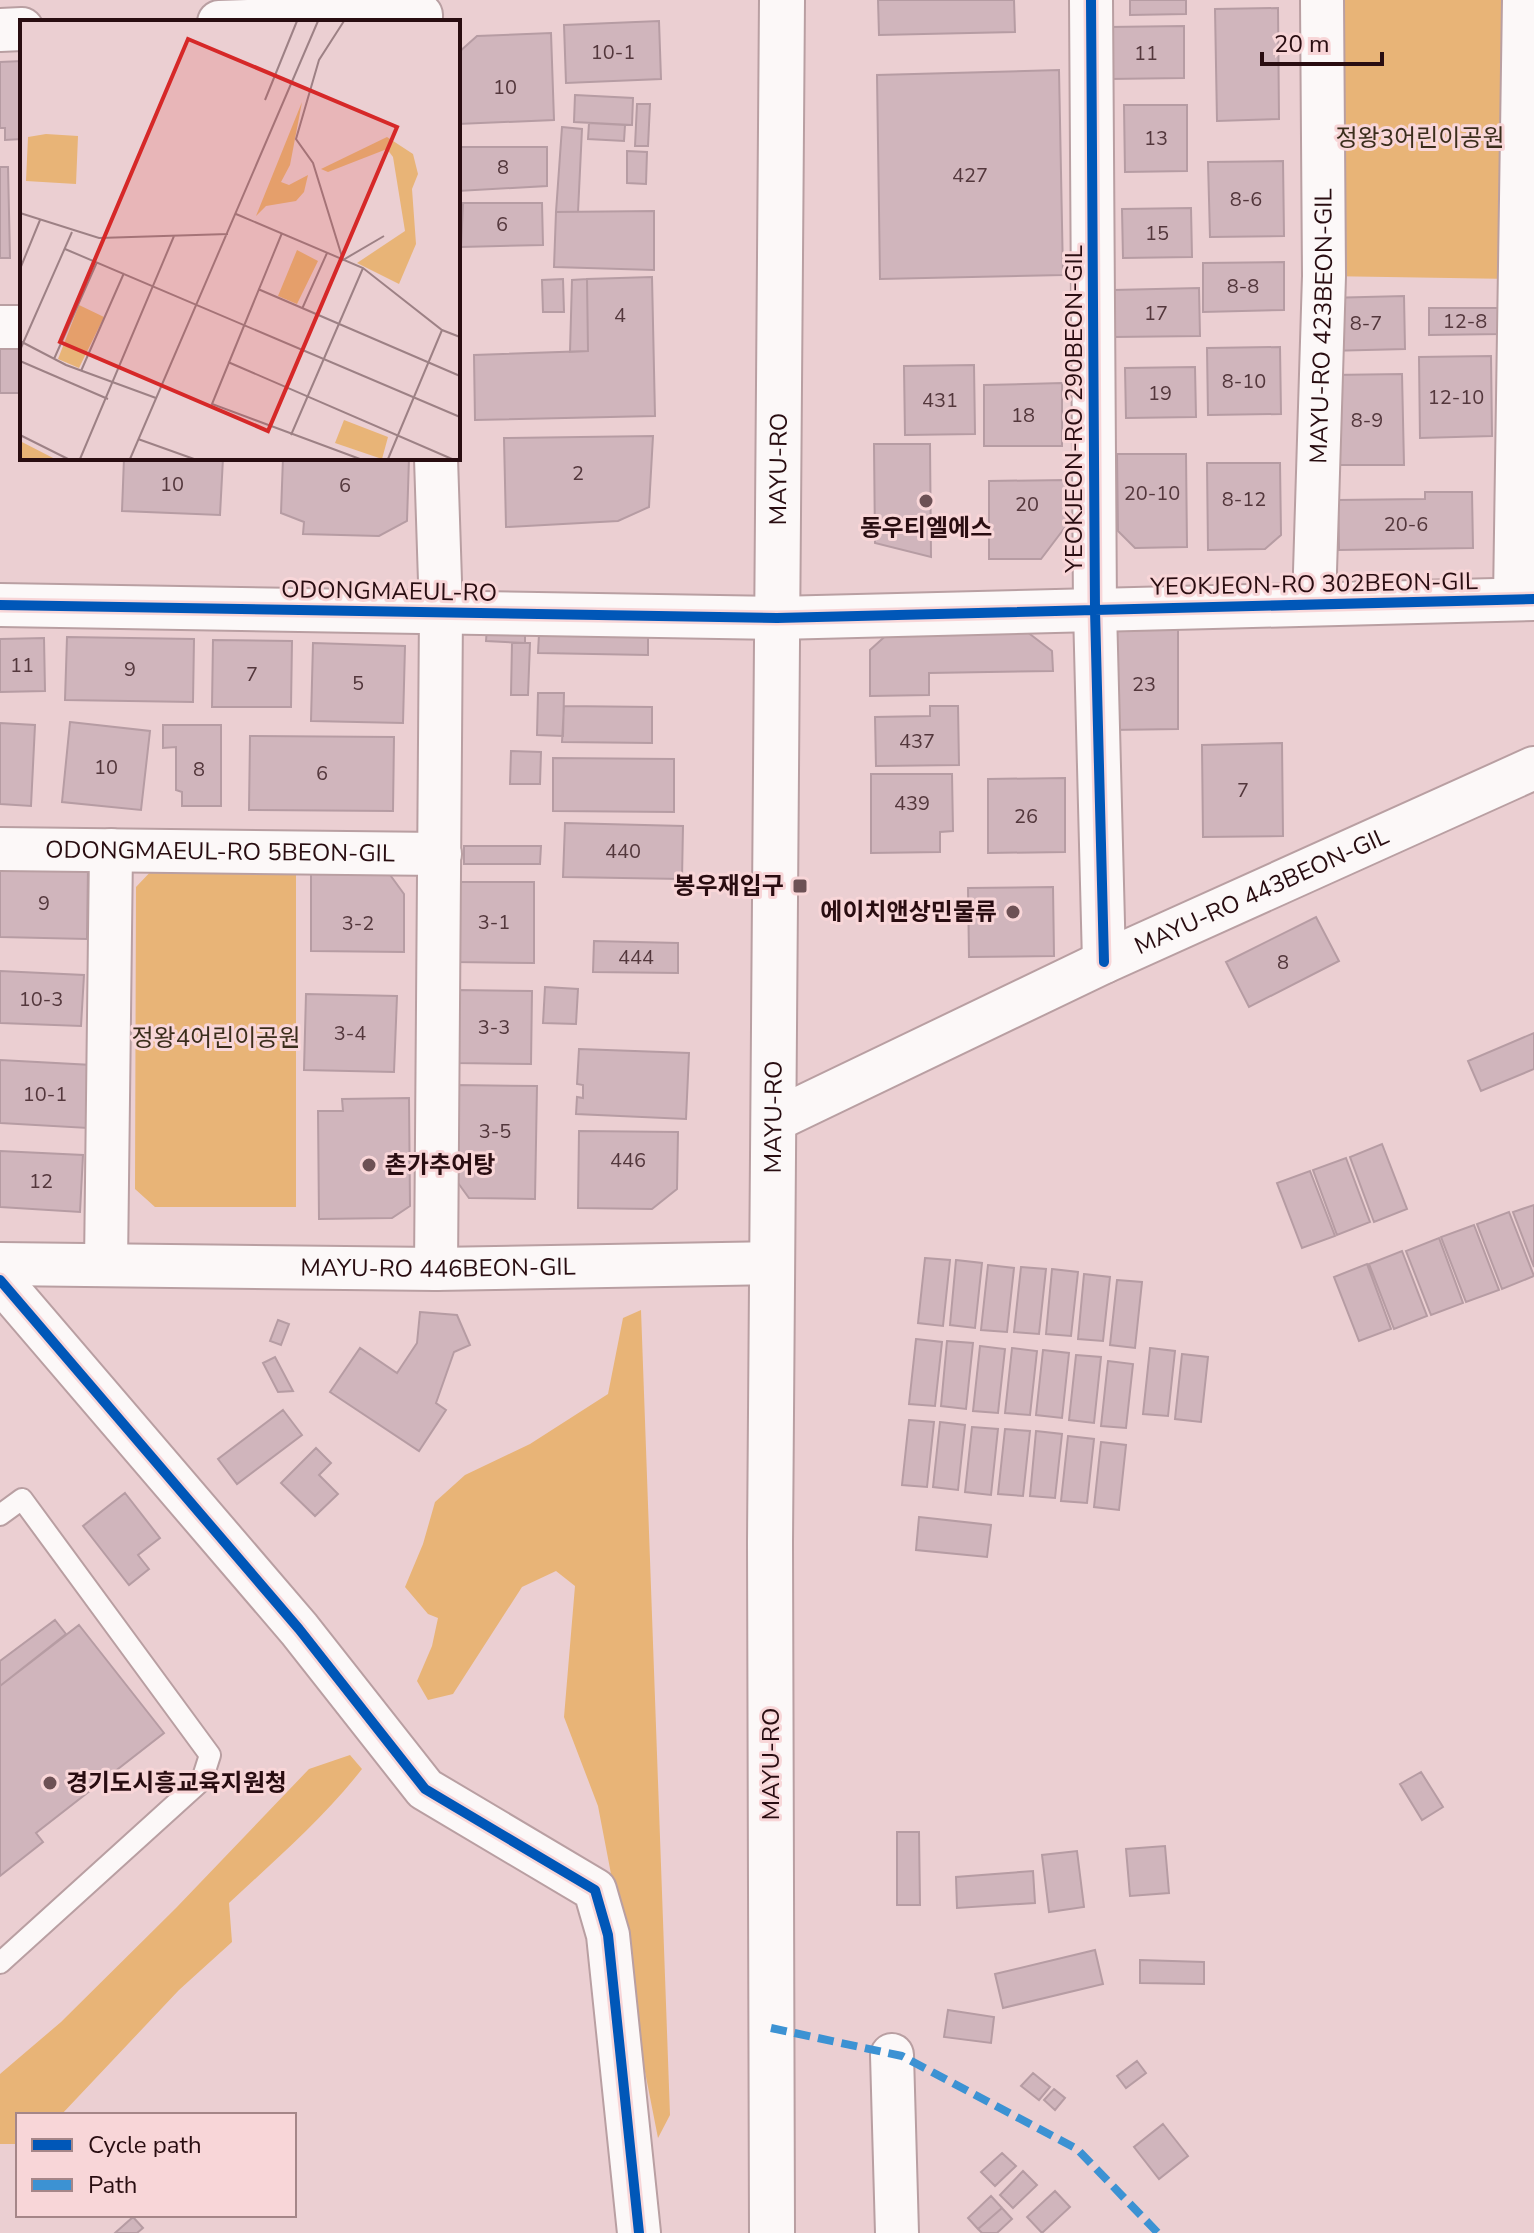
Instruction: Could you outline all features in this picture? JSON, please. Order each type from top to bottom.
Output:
[{"type":"main road","name":"MAYU-RO","points":[[772,2233],[770,1589],[782,0]]},
{"type":"street","name":"YEOKJEON-RO 290BEON-GIL","points":[[1091,0],[1095,610],[1104,962]]},
{"type":"street","name":"MAYU-RO 423BEON-GIL","points":[[1314,604],[1324,276],[1322,0]]},
{"type":"street","points":[[1524,0],[1524,599]]},
{"type":"street","points":[[277,20],[421,15],[421,20]]},
{"type":"street","points":[[0,30],[20,29]]},
{"type":"street","points":[[436,460],[441,612],[436,1269]]},
{"type":"street","name":"YEOKJEON-RO 302BEON-GIL","points":[[777,618],[1524,599]]},
{"type":"street","name":"ODONGMAEUL-RO","points":[[0,605],[777,618]]},
{"type":"street","name":"MAYU-RO 443BEON-GIL","points":[[773,1121],[1104,962],[1534,768]]},
{"type":"street","name":"ODONGMAEUL-RO 5BEON-GIL","points":[[0,849],[440,854]]},
{"type":"street","points":[[106,1265],[111,850]]},
{"type":"street","name":"MAYU-RO 446BEON-GIL","points":[[0,1264],[436,1269],[772,1263]]},
{"type":"street","points":[[0,1280],[299,1629],[425,1789],[595,1890],[608,1935],[639,2233]]},
{"type":"street","points":[[892,2055],[897,2233]]},
{"type":"lane","points":[[0,1515],[22,1499],[210,1755],[202,1780],[0,1963]]},
{"type":"green space","name":"정왕3어린이공원","points":[[1327,0],[1517,0],[1513,279],[1324,276]]},
{"type":"green space","name":"정왕4어린이공원","points":[[156,866],[296,866],[296,1207],[155,1207],[135,1189],[136,887]]},
{"type":"green space","points":[[641,1310],[670,2115],[658,2138],[598,1806],[564,1717],[575,1586],[556,1571],[522,1587],[453,1694],[428,1700],[417,1681],[432,1646],[438,1618],[428,1614],[405,1587],[423,1544],[435,1502],[465,1475],[530,1444],[608,1394],[623,1318]]},
{"type":"green space","points":[[350,1755],[362,1769],[315,1822],[229,1903],[232,1942],[179,1990],[63,2113],[16,2113],[16,2144],[0,2144],[0,2074],[61,2022],[309,1769]]},
{"type":"building","points":[[878,0],[1014,0],[1015,32],[879,35]]},
{"type":"building","points":[[1130,0],[1186,0],[1186,14],[1130,15]]},
{"type":"building","points":[[1278,8],[1279,119],[1217,121],[1215,9]]},
{"type":"building","points":[[659,21],[661,79],[566,83],[564,25]]},
{"type":"building","points":[[1184,26],[1184,78],[1109,79],[1108,27]]},
{"type":"building","points":[[551,33],[554,120],[460,124],[460,51],[477,36]]},
{"type":"building","points":[[20,61],[20,139],[5,140],[5,128],[0,128],[0,62]]},
{"type":"building","points":[[1059,70],[1063,275],[880,279],[877,75]]},
{"type":"building","points":[[575,95],[633,98],[632,125],[574,122]]},
{"type":"building","points":[[637,104],[650,104],[648,146],[635,146]]},
{"type":"building","points":[[1124,105],[1187,105],[1187,171],[1125,172]]},
{"type":"building","points":[[589,123],[625,125],[624,141],[588,139]]},
{"type":"building","points":[[562,127],[582,129],[578,212],[556,212]]},
{"type":"building","points":[[460,147],[547,147],[547,186],[460,191]]},
{"type":"building","points":[[627,151],[647,152],[646,184],[627,183]]},
{"type":"building","points":[[1283,161],[1284,236],[1210,237],[1208,162]]},
{"type":"building","points":[[0,167],[8,167],[10,258],[0,258]]},
{"type":"building","points":[[463,203],[542,203],[543,245],[461,247]]},
{"type":"building","points":[[1191,208],[1192,257],[1123,258],[1122,209]]},
{"type":"building","points":[[654,211],[654,270],[554,267],[556,212]]},
{"type":"building","points":[[1284,262],[1284,310],[1203,312],[1203,263]]},
{"type":"building","points":[[652,277],[655,416],[475,420],[474,355],[588,351],[587,279]]},
{"type":"building","points":[[563,279],[564,312],[543,312],[542,280]]},
{"type":"building","points":[[587,279],[588,351],[570,352],[572,280]]},
{"type":"building","points":[[1199,288],[1200,336],[1113,337],[1113,290]]},
{"type":"building","points":[[1404,296],[1405,349],[1327,351],[1326,298]]},
{"type":"building","points":[[1429,308],[1502,308],[1502,334],[1429,335]]},
{"type":"building","points":[[0,343],[20,343],[20,393],[0,393]]},
{"type":"building","points":[[1280,347],[1281,414],[1208,415],[1207,348]]},
{"type":"building","points":[[1491,356],[1492,436],[1420,438],[1419,357]]},
{"type":"building","points":[[974,365],[975,434],[905,435],[904,366]]},
{"type":"building","points":[[1195,367],[1196,417],[1126,418],[1125,368]]},
{"type":"building","points":[[1402,374],[1404,465],[1332,465],[1331,375]]},
{"type":"building","points":[[1062,383],[1062,446],[984,446],[984,385]]},
{"type":"building","points":[[653,436],[649,507],[618,521],[506,527],[504,438]]},
{"type":"building","points":[[874,444],[930,444],[931,557],[875,543]]},
{"type":"building","points":[[1117,454],[1186,454],[1187,547],[1135,548],[1118,531]]},
{"type":"building","points":[[124,460],[223,460],[220,515],[122,511]]},
{"type":"building","points":[[283,460],[409,460],[407,521],[379,536],[303,534],[304,522],[281,513]]},
{"type":"building","points":[[1207,463],[1280,463],[1281,535],[1265,549],[1208,550]]},
{"type":"building","points":[[1065,480],[1066,526],[1041,559],[989,559],[989,481]]},
{"type":"building","points":[[1425,492],[1472,492],[1473,548],[1339,550],[1338,500],[1425,499]]},
{"type":"building","points":[[1178,625],[1178,729],[1110,730],[1109,639],[1122,626]]},
{"type":"building","points":[[487,627],[525,629],[525,643],[486,641]]},
{"type":"building","points":[[1022,628],[1052,651],[1053,671],[929,673],[929,695],[870,696],[870,650],[892,630]]},
{"type":"building","points":[[539,634],[648,636],[648,655],[538,653]]},
{"type":"building","points":[[67,637],[194,639],[193,702],[65,700]]},
{"type":"building","points":[[44,638],[45,691],[0,692],[0,639]]},
{"type":"building","points":[[213,640],[292,641],[291,707],[212,707]]},
{"type":"building","points":[[313,643],[405,646],[403,723],[311,721]]},
{"type":"building","points":[[512,643],[530,643],[528,695],[511,695]]},
{"type":"building","points":[[538,693],[564,693],[563,736],[537,735]]},
{"type":"building","points":[[564,706],[652,707],[652,743],[562,742]]},
{"type":"building","points":[[930,706],[958,706],[959,765],[876,766],[875,717],[930,716]]},
{"type":"building","points":[[70,722],[150,731],[141,810],[62,802]]},
{"type":"building","points":[[0,723],[35,725],[31,806],[0,804]]},
{"type":"building","points":[[163,725],[221,725],[221,806],[182,806],[182,792],[176,790],[176,747],[163,748]]},
{"type":"building","points":[[250,736],[394,737],[393,811],[249,810]]},
{"type":"building","points":[[1282,743],[1283,836],[1203,837],[1202,745]]},
{"type":"building","points":[[511,751],[541,752],[540,784],[510,784]]},
{"type":"building","points":[[553,758],[674,759],[674,812],[553,811]]},
{"type":"building","points":[[871,774],[952,774],[953,831],[940,832],[940,852],[871,853]]},
{"type":"building","points":[[1065,778],[1065,852],[988,853],[988,779]]},
{"type":"building","points":[[565,823],[683,826],[682,879],[563,877]]},
{"type":"building","points":[[464,846],[541,846],[540,864],[464,864]]},
{"type":"building","points":[[0,867],[88,868],[87,939],[0,937]]},
{"type":"building","points":[[311,868],[385,868],[404,894],[404,952],[311,951]]},
{"type":"building","points":[[455,882],[534,882],[534,963],[455,962]]},
{"type":"building","points":[[1053,887],[1054,956],[969,957],[968,888]]},
{"type":"building","points":[[1316,917],[1339,961],[1249,1007],[1226,962]]},
{"type":"building","points":[[594,941],[678,943],[678,973],[593,972]]},
{"type":"building","points":[[0,971],[84,975],[81,1026],[0,1023]]},
{"type":"building","points":[[545,987],[578,989],[576,1024],[543,1023]]},
{"type":"building","points":[[457,990],[532,991],[531,1064],[456,1063]]},
{"type":"building","points":[[306,994],[397,996],[394,1072],[304,1070]]},
{"type":"building","points":[[1534,1033],[1534,1069],[1481,1091],[1468,1061]]},
{"type":"building","points":[[579,1049],[689,1053],[686,1119],[576,1114],[577,1097],[583,1098],[583,1085],[577,1084]]},
{"type":"building","points":[[0,1060],[92,1065],[88,1128],[0,1123]]},
{"type":"building","points":[[455,1085],[537,1086],[535,1199],[469,1198],[453,1176]]},
{"type":"building","points":[[409,1098],[410,1206],[392,1218],[319,1219],[318,1111],[343,1111],[342,1099]]},
{"type":"building","points":[[579,1131],[678,1132],[677,1189],[652,1209],[578,1208]]},
{"type":"building","points":[[1382,1144],[1407,1209],[1374,1222],[1350,1157]]},
{"type":"building","points":[[0,1151],[83,1155],[80,1212],[0,1207]]},
{"type":"building","points":[[1346,1158],[1370,1222],[1337,1235],[1313,1170]]},
{"type":"building","points":[[1310,1171],[1335,1236],[1302,1248],[1277,1183]]},
{"type":"building","points":[[1534,1205],[1534,1267],[1513,1212]]},
{"type":"building","points":[[1509,1212],[1534,1276],[1502,1289],[1477,1224]]},
{"type":"building","points":[[1474,1225],[1499,1290],[1466,1302],[1441,1237]]},
{"type":"building","points":[[1439,1238],[1463,1303],[1431,1315],[1406,1251]]},
{"type":"building","points":[[1402,1251],[1427,1316],[1394,1329],[1369,1264]]},
{"type":"building","points":[[925,1258],[950,1260],[943,1326],[918,1323]]},
{"type":"building","points":[[956,1260],[982,1263],[975,1328],[950,1325]]},
{"type":"building","points":[[1367,1264],[1391,1329],[1359,1341],[1334,1277]]},
{"type":"building","points":[[988,1265],[1014,1268],[1007,1332],[981,1330]]},
{"type":"building","points":[[1021,1267],[1046,1269],[1039,1334],[1014,1332]]},
{"type":"building","points":[[1052,1269],[1078,1272],[1071,1336],[1046,1334]]},
{"type":"building","points":[[1084,1274],[1110,1277],[1103,1341],[1078,1339]]},
{"type":"building","points":[[1117,1280],[1142,1282],[1135,1348],[1110,1345]]},
{"type":"building","points":[[420,1312],[457,1315],[470,1345],[454,1352],[436,1403],[446,1410],[419,1451],[330,1392],[360,1348],[397,1373],[417,1343]]},
{"type":"building","points":[[278,1320],[289,1324],[281,1345],[270,1341]]},
{"type":"building","points":[[916,1339],[942,1342],[935,1406],[909,1404]]},
{"type":"building","points":[[947,1341],[973,1343],[966,1409],[941,1406]]},
{"type":"building","points":[[980,1346],[1005,1349],[998,1413],[973,1411]]},
{"type":"building","points":[[1012,1348],[1037,1351],[1030,1415],[1005,1413]]},
{"type":"building","points":[[1150,1348],[1175,1351],[1168,1416],[1143,1414]]},
{"type":"building","points":[[1043,1350],[1069,1353],[1062,1418],[1036,1415]]},
{"type":"building","points":[[1182,1354],[1208,1357],[1201,1422],[1175,1419]]},
{"type":"building","points":[[1076,1355],[1101,1357],[1094,1423],[1069,1420]]},
{"type":"building","points":[[275,1357],[293,1391],[278,1392],[263,1363]]},
{"type":"building","points":[[1108,1361],[1133,1364],[1126,1428],[1101,1426]]},
{"type":"building","points":[[283,1410],[302,1435],[237,1484],[218,1459]]},
{"type":"building","points":[[909,1420],[934,1422],[927,1487],[902,1485]]},
{"type":"building","points":[[940,1422],[965,1425],[958,1490],[933,1487]]},
{"type":"building","points":[[972,1427],[998,1429],[991,1495],[965,1492]]},
{"type":"building","points":[[1005,1429],[1030,1431],[1023,1496],[998,1494]]},
{"type":"building","points":[[1036,1431],[1062,1434],[1055,1498],[1030,1496]]},
{"type":"building","points":[[1068,1436],[1094,1439],[1087,1503],[1061,1501]]},
{"type":"building","points":[[1101,1442],[1126,1445],[1119,1510],[1094,1507]]},
{"type":"building","points":[[316,1448],[331,1463],[319,1475],[338,1494],[315,1516],[281,1483]]},
{"type":"building","points":[[125,1493],[160,1538],[138,1555],[149,1569],[129,1585],[83,1526]]},
{"type":"building","points":[[919,1517],[991,1525],[987,1557],[916,1550]]},
{"type":"building","points":[[55,1620],[66,1634],[0,1686],[0,1661]]},
{"type":"building","name":"경기도시흥교육지원청","points":[[79,1625],[164,1733],[36,1833],[43,1842],[0,1876],[0,1686]]},
{"type":"building","points":[[1421,1772],[1443,1807],[1422,1820],[1400,1784]]},
{"type":"building","points":[[897,1832],[919,1832],[920,1905],[897,1905]]},
{"type":"building","points":[[1165,1846],[1169,1893],[1130,1896],[1126,1849]]},
{"type":"building","points":[[1077,1851],[1084,1907],[1049,1912],[1042,1855]]},
{"type":"building","points":[[1033,1871],[1035,1903],[957,1908],[956,1877]]},
{"type":"building","points":[[1095,1950],[1103,1984],[1003,2008],[995,1974]]},
{"type":"building","points":[[1140,1960],[1204,1962],[1204,1984],[1140,1983]]},
{"type":"building","points":[[948,2010],[994,2017],[991,2043],[944,2037]]},
{"type":"building","points":[[1137,2061],[1146,2073],[1126,2088],[1117,2076]]},
{"type":"building","points":[[1033,2073],[1050,2087],[1039,2100],[1021,2086]]},
{"type":"building","points":[[1054,2089],[1065,2098],[1055,2110],[1044,2100]]},
{"type":"building","points":[[1163,2124],[1188,2156],[1159,2179],[1134,2147]]},
{"type":"building","points":[[1002,2153],[1016,2166],[995,2186],[981,2172]]},
{"type":"building","points":[[1023,2171],[1037,2185],[1013,2208],[1000,2195]]},
{"type":"building","points":[[1055,2191],[1070,2207],[1042,2233],[1027,2217]]},
{"type":"building","points":[[991,2196],[1002,2208],[978,2229],[968,2218]]},
{"type":"building","points":[[1002,2208],[1012,2219],[997,2233],[982,2233],[978,2229]]},
{"type":"building","points":[[133,2217],[143,2228],[137,2233],[115,2233]]},
{"type":"marked path","points":[[771,2028],[902,2056],[1077,2149],[1158,2233]]},
{"type":"cycle path","points":[[1091,0],[1095,610],[1104,962]]},
{"type":"cycle path","points":[[0,605],[777,618],[1534,599]]},
{"type":"cycle path","points":[[0,1280],[299,1629],[425,1789],[595,1890],[608,1935],[639,2233]]},
{"type":"place","name":"동우티엘에스","points":[[926,501]]},
{"type":"place","name":"봉우재입구","points":[[800,886]]},
{"type":"place","name":"에이치앤상민물류","points":[[1013,912]]},
{"type":"place","name":"촌가추어탕","points":[[369,1165]]},
{"type":"place","name":"경기도시흥교육지원청","points":[[50,1783]]}]
